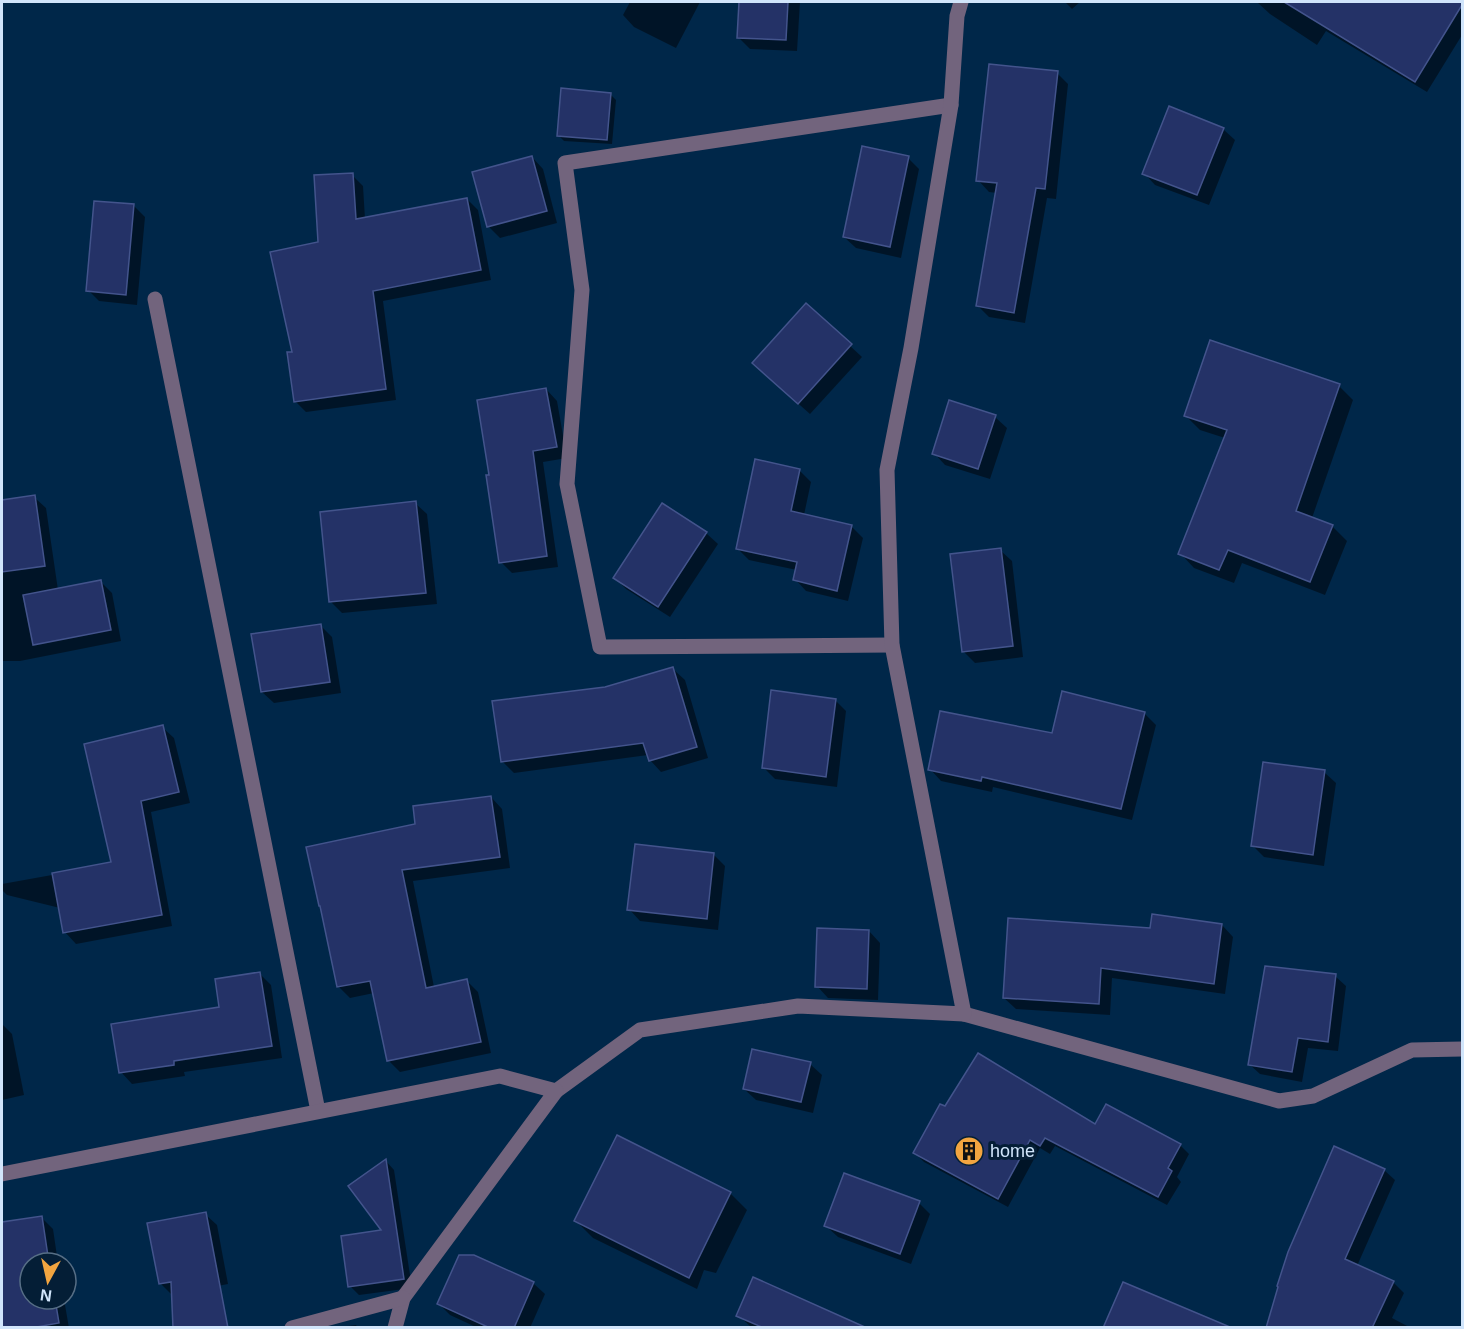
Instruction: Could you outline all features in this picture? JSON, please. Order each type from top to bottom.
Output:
[{"type":"street","points":[[961,2],[957,16],[951,105],[911,348],[887,470],[892,645],[964,1014]]},
{"type":"street","points":[[892,645],[600,648],[567,484],[582,290],[566,163],[951,105]]},
{"type":"street","points":[[155,299],[318,1111]]},
{"type":"street","points":[[395,1328],[403,1298],[556,1091],[640,1030],[798,1006],[964,1014],[1279,1101],[1313,1096],[1412,1050],[1462,1049]]},
{"type":"street","points":[[2,1174],[500,1076],[556,1091]]},
{"type":"street","points":[[292,1328],[403,1298]]},
{"type":"building","points":[[739,2],[788,2],[786,40],[737,38]]},
{"type":"building","points":[[1284,2],[1462,2],[1462,5],[1415,82]]},
{"type":"building","points":[[989,64],[1058,71],[1045,189],[1036,188],[1014,313],[976,306],[997,183],[976,181]]},
{"type":"building","points":[[561,88],[611,93],[607,140],[557,136]]},
{"type":"building","points":[[1169,106],[1224,128],[1197,195],[1142,174]]},
{"type":"building","points":[[862,146],[909,156],[890,247],[843,237]]},
{"type":"building","points":[[532,156],[547,211],[487,227],[472,172]]},
{"type":"building","points":[[353,173],[356,219],[467,198],[481,270],[373,291],[386,389],[294,402],[287,352],[292,352],[270,252],[318,242],[314,175]]},
{"type":"building","points":[[94,201],[134,204],[126,295],[86,291]]},
{"type":"building","points":[[806,303],[852,344],[798,404],[752,363]]},
{"type":"building","points":[[1210,340],[1340,384],[1296,511],[1333,525],[1310,582],[1228,550],[1219,570],[1178,554],[1227,430],[1184,416]]},
{"type":"building","points":[[546,388],[557,447],[533,451],[547,556],[499,563],[486,475],[489,475],[477,400]]},
{"type":"building","points":[[949,400],[996,415],[978,469],[932,454]]},
{"type":"building","points":[[755,459],[800,469],[791,511],[852,525],[837,591],[793,580],[797,562],[736,549]]},
{"type":"building","points":[[35,495],[45,566],[2,572],[2,500]]},
{"type":"building","points":[[416,501],[426,593],[329,602],[320,512]]},
{"type":"building","points":[[662,503],[707,532],[658,607],[613,578]]},
{"type":"building","points":[[1001,548],[1013,646],[962,652],[950,554]]},
{"type":"building","points":[[101,580],[111,630],[33,645],[23,595]]},
{"type":"building","points":[[321,624],[330,682],[261,692],[251,634]]},
{"type":"building","points":[[673,667],[697,747],[649,761],[643,743],[501,762],[492,701],[605,687]]},
{"type":"building","points":[[771,690],[836,699],[826,777],[762,768]]},
{"type":"building","points":[[1062,691],[1145,712],[1121,809],[982,777],[981,781],[928,770],[940,711],[1052,733]]},
{"type":"building","points":[[163,725],[179,792],[141,801],[162,915],[63,933],[52,873],[111,862],[84,744]]},
{"type":"building","points":[[1263,762],[1325,770],[1313,855],[1251,846]]},
{"type":"building","points":[[491,796],[500,857],[402,870],[426,988],[467,979],[481,1042],[387,1061],[370,981],[337,987],[306,847],[415,824],[413,806]]},
{"type":"building","points":[[635,844],[714,853],[707,919],[627,910]]},
{"type":"building","points":[[1152,914],[1222,924],[1214,984],[1101,968],[1099,1004],[1003,998],[1008,918],[1150,928]]},
{"type":"building","points":[[817,928],[869,930],[867,989],[815,987]]},
{"type":"building","points":[[1265,966],[1336,974],[1328,1042],[1298,1038],[1292,1072],[1248,1065]]},
{"type":"building","points":[[260,972],[272,1046],[174,1061],[174,1065],[119,1073],[111,1024],[219,1007],[215,979]]},
{"type":"building","points":[[752,1049],[811,1062],[801,1102],[743,1089]]},
{"type":"building","points":[[978,1053],[1095,1124],[1106,1104],[1181,1144],[1168,1168],[1172,1171],[1158,1197],[1045,1138],[1040,1146],[1030,1140],[998,1199],[913,1153],[940,1104],[945,1106]]},
{"type":"building","points":[[617,1135],[731,1192],[689,1278],[574,1221]]},
{"type":"building","points":[[1334,1146],[1385,1169],[1345,1259],[1394,1281],[1372,1328],[1266,1328],[1288,1252]]},
{"type":"building","points":[[386,1159],[404,1279],[348,1287],[341,1236],[381,1230],[348,1186]]},
{"type":"building","points":[[844,1173],[920,1201],[900,1254],[824,1226]]},
{"type":"building","points":[[206,1212],[228,1328],[173,1328],[171,1282],[159,1284],[147,1223]]},
{"type":"building","points":[[42,1216],[47,1251],[18,1251],[18,1311],[57,1311],[59,1323],[31,1328],[2,1328],[2,1222]]},
{"type":"building","points":[[459,1255],[474,1255],[534,1282],[514,1328],[490,1328],[437,1304]]},
{"type":"building","points":[[753,1277],[867,1328],[764,1328],[736,1316]]},
{"type":"building","points":[[1123,1282],[1230,1327],[1230,1328],[1103,1328]]},
{"type":"place","name":"home","points":[[969,1151]]}]
